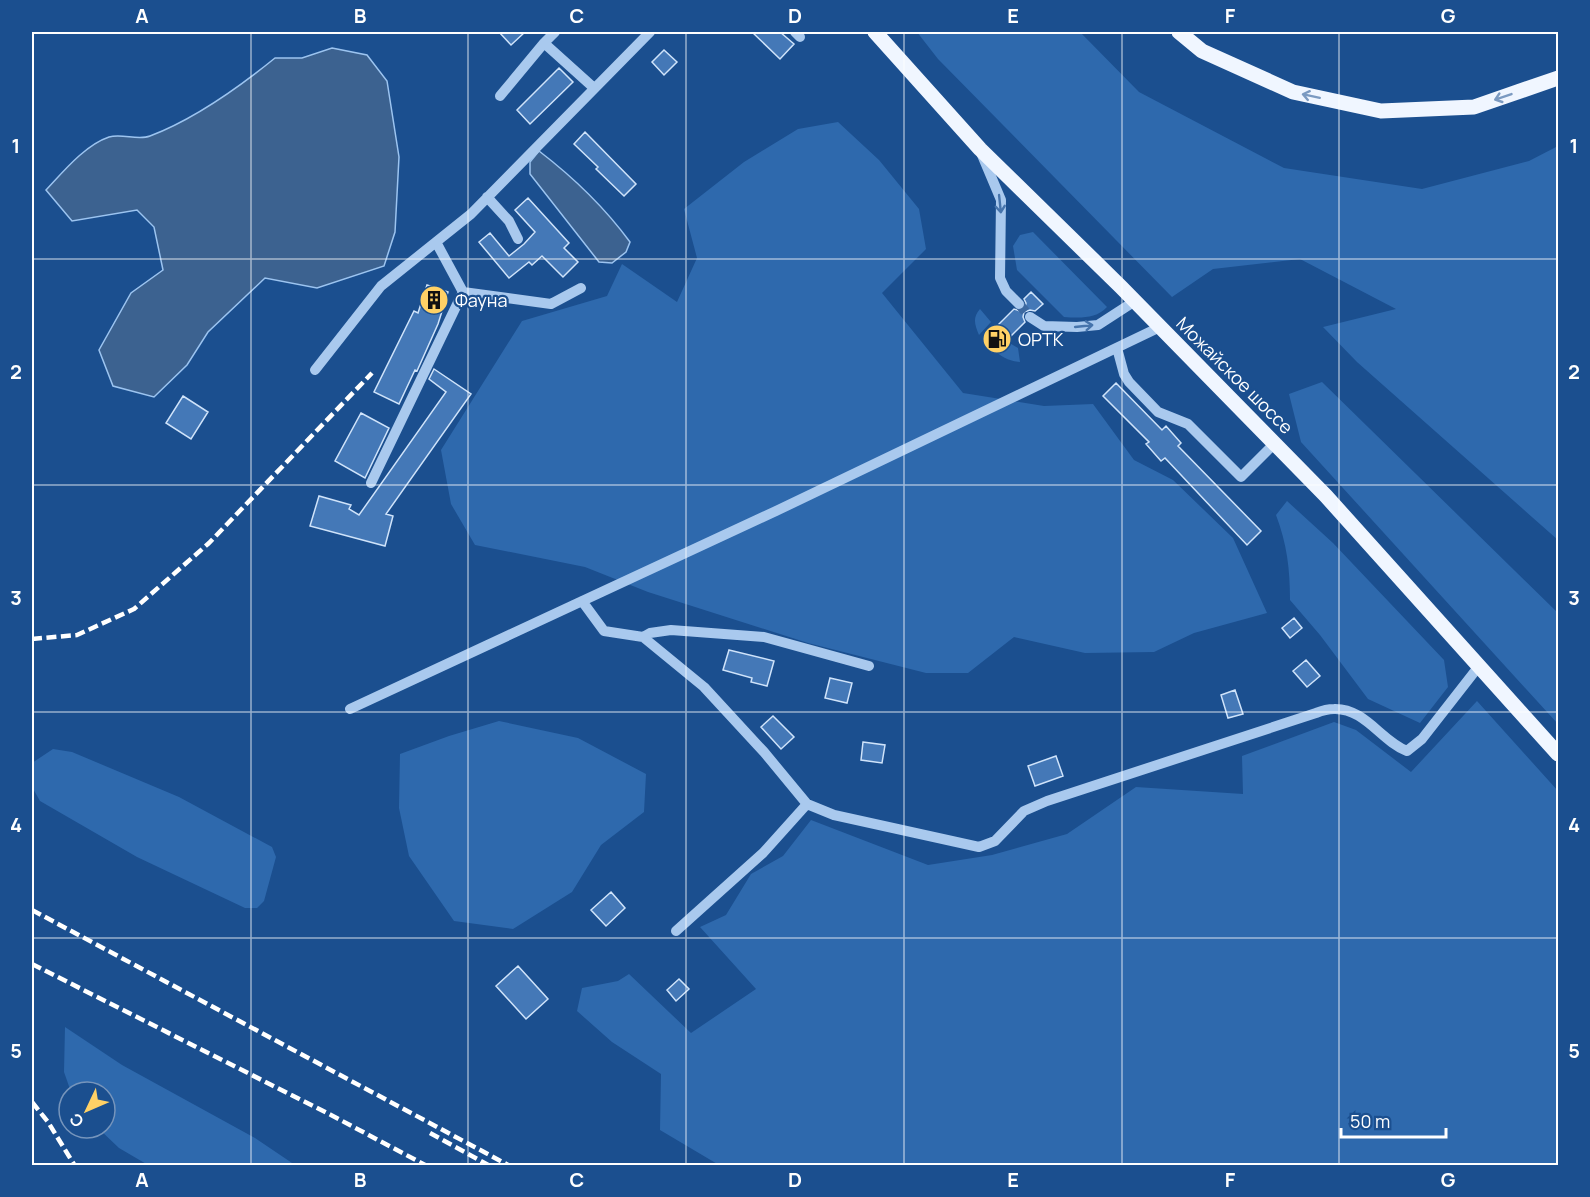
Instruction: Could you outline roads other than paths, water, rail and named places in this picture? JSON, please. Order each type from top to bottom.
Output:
[{"type":"main road","name":"Можайское шоссе","points":[[875,32],[980,149],[1135,301],[1341,512],[1558,754]]},
{"type":"main road","points":[[1179,32],[1202,51],[1293,92],[1381,111],[1474,107],[1558,78]]},
{"type":"lane","points":[[500,96],[555,32]]},
{"type":"lane","points":[[315,370],[381,286],[471,214],[650,32]]},
{"type":"lane","points":[[544,43],[594,88]]},
{"type":"lane","points":[[980,149],[1001,200],[1000,278],[1006,291],[1019,304]]},
{"type":"lane","points":[[488,197],[509,221],[518,239]]},
{"type":"lane","points":[[436,242],[463,292]]},
{"type":"lane","points":[[463,292],[551,304],[581,288]]},
{"type":"lane","points":[[371,483],[463,292]]},
{"type":"lane","points":[[1030,316],[1044,326],[1098,325],[1135,301]]},
{"type":"lane","points":[[350,709],[776,511],[1160,327]]},
{"type":"lane","points":[[1117,348],[1124,374],[1129,382],[1158,412],[1188,424],[1241,477],[1275,443]]},
{"type":"lane","points":[[582,601],[604,631],[643,637],[704,687],[764,752],[807,804],[834,815],[979,847],[995,841],[1024,811],[1047,801],[1335,708],[1356,714],[1398,748],[1407,751],[1422,739],[1479,666]]},
{"type":"lane","points":[[643,637],[650,633],[671,630],[764,636],[869,666]]},
{"type":"lane","points":[[676,932],[763,853],[807,804]]},
{"type":"tunnel","points":[[1019,304],[1030,317]]},
{"type":"railway","points":[[32,639],[77,635],[134,609],[209,543],[372,373]]},
{"type":"railway","points":[[32,910],[510,1166]]},
{"type":"railway","points":[[32,964],[427,1166]]},
{"type":"railway","points":[[32,1102],[48,1122],[75,1166]]},
{"type":"railway","points":[[430,1133],[490,1166]]},
{"type":"place","name":"Фауна","points":[[434,300]]},
{"type":"place","name":"ОРТК","points":[[997,339]]}]
